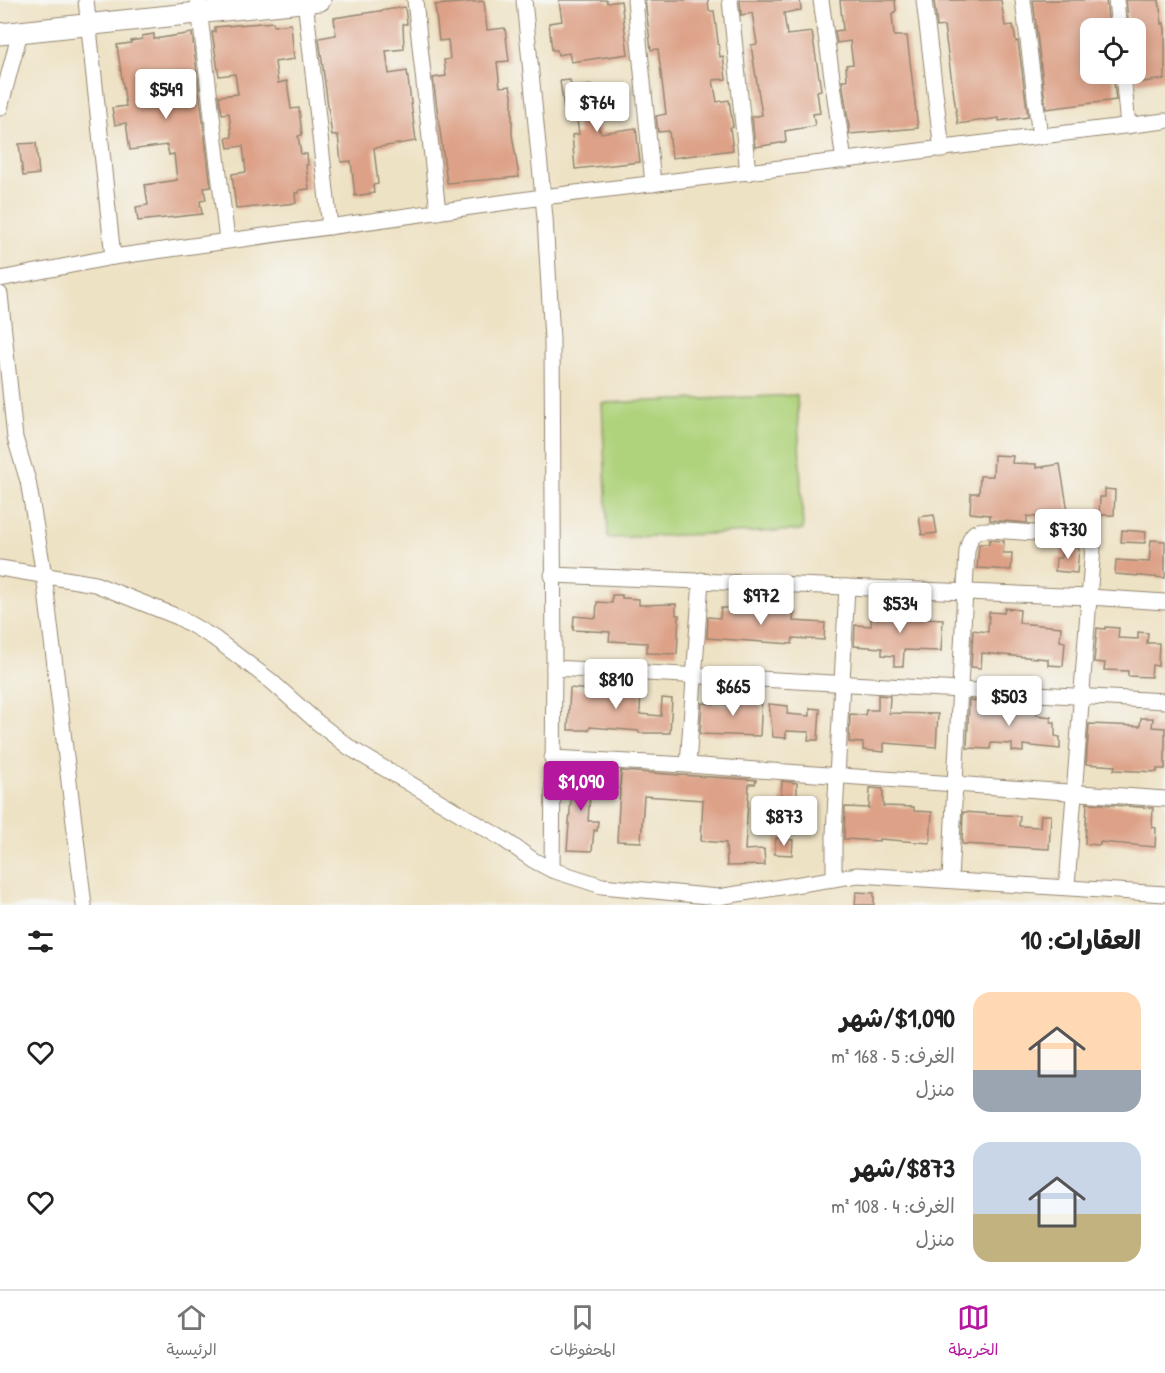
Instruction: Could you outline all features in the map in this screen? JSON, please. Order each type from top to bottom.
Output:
[{"type":"main road","points":[[10,33],[90,25],[199,6],[310,1]]},
{"type":"street","points":[[86,0],[114,257]]},
{"type":"street","points":[[415,0],[438,212]]},
{"type":"street","points":[[524,0],[543,197],[552,339],[554,668],[552,870]]},
{"type":"street","points":[[635,0],[653,184]]},
{"type":"street","points":[[730,0],[748,173]]},
{"type":"street","points":[[821,0],[844,161]]},
{"type":"street","points":[[924,0],[942,150]]},
{"type":"street","points":[[1023,0],[1040,137]]},
{"type":"street","points":[[1116,0],[1118,18]]},
{"type":"street","points":[[310,1],[330,227]]},
{"type":"street","points":[[199,6],[227,240]]},
{"type":"street","points":[[0,108],[10,33]]},
{"type":"street","points":[[1124,84],[1128,126]]},
{"type":"street","points":[[0,279],[114,257],[543,197],[1165,121]]},
{"type":"street","points":[[0,294],[15,438],[28,481],[44,575],[84,905]]},
{"type":"street","points":[[950,880],[967,551],[969,540],[974,532],[991,530],[1079,536],[1090,540],[1093,547],[1067,886]]},
{"type":"street","points":[[0,568],[95,584],[178,617],[214,638],[271,681],[350,748],[552,870],[602,886],[718,897],[858,875],[1067,886],[1165,894]]},
{"type":"street","points":[[552,575],[1165,602]]},
{"type":"street","points":[[688,765],[701,580]]},
{"type":"street","points":[[834,879],[847,587]]},
{"type":"street","points":[[554,668],[1165,701]]},
{"type":"street","points":[[552,758],[838,775],[1165,799]]},
{"type":"green space","points":[[797,395],[803,530],[608,538],[602,403]]},
{"type":"building","points":[[559,0],[607,0],[607,3],[621,1],[628,54],[571,62],[569,53],[558,55],[557,50],[552,50],[549,23],[562,21]]},
{"type":"building","points":[[645,0],[708,0],[709,11],[714,11],[720,57],[723,56],[726,79],[713,80],[717,102],[729,100],[733,127],[730,128],[733,150],[672,158],[669,131],[658,132],[656,116],[666,114],[658,49],[651,50]]},
{"type":"building","points":[[740,0],[800,0],[801,10],[784,13],[787,35],[812,32],[821,90],[817,91],[820,113],[813,114],[815,126],[785,131],[786,142],[755,147],[752,117],[762,115],[751,45],[757,44],[752,13],[741,15]]},
{"type":"building","points":[[840,0],[895,0],[896,11],[892,14],[894,36],[907,36],[918,128],[850,134],[842,80],[847,80],[846,65],[853,64],[850,41],[837,43],[835,31],[843,30]]},
{"type":"building","points":[[934,0],[1001,0],[1005,26],[1013,25],[1016,42],[1018,41],[1028,117],[999,121],[999,118],[958,124],[944,26],[937,27]]},
{"type":"building","points":[[1033,0],[1106,0],[1108,18],[1080,18],[1080,84],[1114,84],[1116,100],[1046,109]]},
{"type":"building","points":[[1126,0],[1159,0],[1165,31],[1165,79],[1146,82],[1146,18],[1128,18]]},
{"type":"building","points":[[484,1],[487,30],[505,28],[509,61],[497,62],[500,87],[510,86],[512,95],[512,134],[519,177],[447,183],[433,78],[446,76],[444,60],[450,59],[448,40],[439,41],[435,5]]},
{"type":"building","points":[[405,7],[407,24],[403,24],[404,49],[386,51],[389,74],[407,71],[416,141],[374,148],[378,184],[373,185],[374,193],[355,196],[351,161],[341,162],[338,135],[332,136],[319,38],[336,35],[334,18]]},
{"type":"building","points":[[273,22],[274,26],[291,24],[294,59],[275,62],[278,83],[287,81],[291,109],[299,108],[302,135],[298,136],[301,154],[307,154],[309,189],[295,193],[296,203],[236,209],[232,174],[246,172],[243,146],[228,148],[226,138],[232,137],[229,113],[222,114],[219,96],[238,94],[235,74],[219,76],[212,32],[215,32],[215,27]]},
{"type":"building","points":[[192,33],[211,187],[204,188],[206,200],[200,201],[202,214],[138,221],[136,207],[148,205],[145,185],[177,180],[174,154],[169,155],[167,145],[130,150],[126,123],[115,125],[112,108],[126,106],[117,45],[131,43],[131,41],[142,39],[142,36],[154,34],[154,39]]},
{"type":"building","points":[[570,80],[571,87],[593,85],[601,133],[636,128],[640,162],[575,169],[572,135],[579,134],[575,106],[564,108],[560,81]]},
{"type":"building","points":[[36,143],[39,174],[23,176],[19,144]]},
{"type":"building","points":[[994,455],[1013,456],[1012,463],[1036,464],[1036,468],[1060,464],[1069,517],[1027,516],[1027,523],[990,520],[990,515],[970,513],[971,493],[979,493],[980,476],[993,476]]},
{"type":"building","points":[[1105,489],[1115,490],[1114,515],[1099,515],[1100,497],[1105,497]]},
{"type":"building","points":[[934,515],[937,533],[922,535],[919,517]]},
{"type":"building","points":[[1122,530],[1146,532],[1145,543],[1121,542]]},
{"type":"building","points":[[989,540],[1004,541],[1003,553],[1012,553],[1011,570],[977,568],[979,544],[989,544]]},
{"type":"building","points":[[1151,540],[1165,541],[1165,578],[1115,574],[1116,560],[1149,562]]},
{"type":"building","points":[[1062,545],[1079,547],[1077,573],[1055,571],[1056,558],[1061,558]]},
{"type":"building","points":[[612,595],[639,599],[639,605],[676,604],[676,615],[679,615],[677,654],[647,653],[647,643],[609,641],[610,632],[573,630],[574,616],[596,618],[597,602],[612,603]]},
{"type":"building","points":[[730,601],[744,602],[744,609],[794,611],[793,621],[825,623],[824,640],[793,638],[792,644],[707,638],[708,617],[720,618],[721,608],[730,608]]},
{"type":"building","points":[[1005,608],[1020,610],[1019,623],[1061,627],[1060,641],[1065,642],[1063,666],[1048,665],[1048,659],[982,653],[981,668],[971,667],[973,630],[988,632],[989,612],[1004,613]]},
{"type":"building","points":[[883,610],[923,613],[925,618],[943,619],[941,651],[904,650],[903,666],[894,666],[894,656],[882,655],[882,648],[854,646],[855,625],[871,626],[871,614],[883,615]]},
{"type":"building","points":[[1105,627],[1119,628],[1118,638],[1138,639],[1138,632],[1148,633],[1147,643],[1159,643],[1158,666],[1152,665],[1151,677],[1128,676],[1128,671],[1104,670],[1105,663],[1094,662],[1097,628],[1105,629]]},
{"type":"building","points":[[621,682],[641,684],[640,714],[661,716],[662,698],[672,699],[670,733],[639,733],[639,731],[590,727],[589,730],[568,730],[570,688],[621,690]]},
{"type":"building","points":[[748,694],[762,695],[760,736],[700,734],[702,703],[731,705],[731,697],[748,698]]},
{"type":"building","points":[[878,695],[890,696],[889,713],[938,714],[936,747],[884,743],[884,752],[863,750],[863,743],[849,742],[850,714],[865,715],[866,710],[878,710]]},
{"type":"building","points":[[969,700],[1005,704],[1005,708],[1037,709],[1037,715],[1051,717],[1051,722],[1055,722],[1055,736],[1060,737],[1060,749],[1023,745],[1023,752],[1012,751],[1012,744],[991,743],[990,749],[967,748]]},
{"type":"building","points":[[769,704],[788,706],[787,714],[810,716],[810,708],[820,709],[818,740],[808,740],[809,732],[786,731],[786,738],[773,737]]},
{"type":"building","points":[[1141,718],[1153,718],[1152,727],[1165,728],[1165,769],[1157,769],[1157,772],[1114,770],[1115,766],[1086,764],[1089,724],[1140,726]]},
{"type":"building","points":[[573,770],[596,770],[595,783],[591,782],[588,821],[598,821],[597,831],[594,830],[592,851],[567,850]]},
{"type":"building","points":[[621,771],[756,780],[755,784],[749,784],[745,850],[764,849],[765,865],[727,866],[726,843],[701,841],[703,800],[644,796],[641,842],[617,841]]},
{"type":"building","points":[[782,781],[797,783],[797,812],[780,810]]},
{"type":"building","points":[[870,788],[883,789],[883,806],[914,807],[914,811],[932,812],[930,843],[844,839],[845,807],[869,808]]},
{"type":"building","points":[[1087,803],[1153,808],[1152,827],[1156,828],[1155,847],[1100,842],[1100,845],[1085,844]]},
{"type":"building","points":[[963,812],[1020,816],[1019,826],[1040,827],[1041,815],[1051,815],[1049,849],[962,844]]},
{"type":"building","points":[[776,838],[793,840],[792,855],[774,854]]},
{"type":"building","points":[[856,892],[874,893],[874,905],[855,905]]}]
